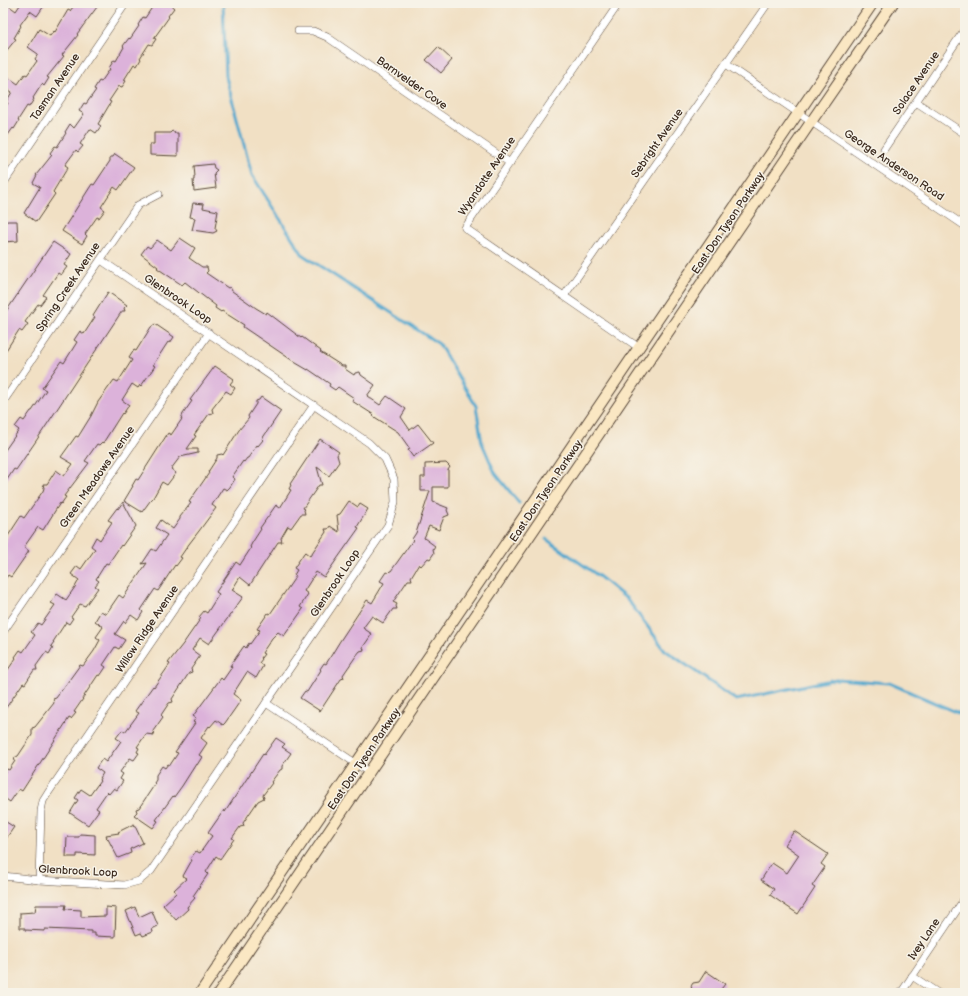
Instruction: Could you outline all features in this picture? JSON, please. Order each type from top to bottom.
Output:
[{"type":"main road","name":"East Don Tyson Parkway","points":[[200,993],[873,3]]},
{"type":"main road","name":"East Don Tyson Parkway","points":[[219,993],[893,3]]},
{"type":"street","name":"Tasman Avenue","points":[[3,184],[126,3]]},
{"type":"street","name":"Wyandotte Avenue","points":[[619,3],[465,228],[638,347]]},
{"type":"street","name":"Sebright Avenue","points":[[564,296],[768,3]]},
{"type":"street","name":"Solace Avenue","points":[[884,149],[965,29]]},
{"type":"street","name":"Barnvelder Cove","points":[[298,31],[313,31],[327,37],[510,163]]},
{"type":"street","name":"George Anderson Road","points":[[726,64],[965,226]]},
{"type":"street","points":[[916,102],[965,134]]},
{"type":"street","name":"Spring Creek Avenue","points":[[3,402],[138,205],[159,194]]},
{"type":"street","name":"Glenbrook Loop","points":[[3,876],[39,880],[124,884],[139,881],[151,872],[388,525],[395,502],[394,479],[385,459],[369,443],[100,260]]},
{"type":"street","name":"Green Meadows Avenue","points":[[3,632],[209,333]]},
{"type":"street","name":"Willow Ridge Avenue","points":[[39,880],[41,811],[48,793],[314,405]]},
{"type":"street","points":[[266,703],[370,773]]},
{"type":"street","name":"Ivey Lane","points":[[900,993],[965,898]]},
{"type":"street","points":[[912,976],[938,993]]},
{"type":"building","points":[[18,3],[46,3],[37,16],[30,11],[20,25],[21,26],[14,38],[16,39],[3,55],[3,13],[8,5],[16,11],[20,5]]},
{"type":"building","points":[[76,3],[100,3],[62,55],[64,56],[47,77],[49,78],[44,86],[42,84],[29,107],[27,106],[14,129],[13,128],[8,135],[3,131],[3,111],[12,92],[3,86],[3,84],[8,77],[18,84],[25,74],[27,75],[37,61],[35,59],[38,54],[28,47],[39,29],[50,36],[54,31],[55,32],[68,10],[70,11]]},
{"type":"building","points":[[155,3],[168,3],[174,8],[154,38],[156,39],[152,45],[149,44],[137,66],[134,64],[124,80],[126,81],[122,87],[119,86],[109,101],[111,102],[98,124],[101,126],[96,133],[90,129],[80,144],[83,146],[78,152],[76,150],[65,165],[68,167],[53,192],[55,194],[36,222],[24,213],[40,187],[33,183],[36,175],[52,155],[50,153],[55,146],[57,147],[70,124],[74,128],[84,114],[79,111],[84,103],[86,104],[96,90],[94,89],[99,81],[101,82],[114,60],[116,61],[124,47],[123,46],[129,38],[130,39],[143,17],[145,18]]},
{"type":"building","points":[[438,47],[452,60],[441,73],[426,60]]},
{"type":"building","points":[[172,131],[178,133],[178,156],[150,155],[150,144],[154,144],[154,133],[170,133]]},
{"type":"building","points":[[115,154],[134,167],[118,190],[114,187],[101,207],[105,210],[99,218],[97,217],[85,234],[87,236],[82,244],[62,231],[92,184],[94,185],[110,161],[110,157],[113,157]]},
{"type":"building","points":[[213,164],[214,168],[217,170],[214,173],[216,188],[194,191],[194,166]]},
{"type":"building","points":[[193,203],[204,204],[203,208],[218,211],[215,228],[217,231],[213,233],[192,230],[195,218],[190,217]]},
{"type":"building","points":[[17,221],[18,241],[3,242],[3,222]]},
{"type":"building","points":[[180,238],[195,248],[189,258],[202,267],[207,267],[208,271],[206,273],[228,288],[230,287],[232,291],[256,308],[266,314],[267,312],[321,351],[320,352],[342,366],[345,366],[345,369],[354,375],[355,373],[360,372],[361,375],[375,385],[367,396],[380,405],[387,396],[406,409],[401,417],[410,430],[418,424],[433,443],[413,457],[408,450],[410,449],[398,432],[352,401],[354,398],[338,387],[335,390],[329,386],[330,384],[243,327],[244,325],[215,308],[216,306],[185,282],[182,285],[157,268],[158,267],[141,254],[147,246],[150,248],[157,240],[171,250]]},
{"type":"building","points":[[53,242],[71,254],[64,265],[67,267],[61,275],[58,273],[43,295],[46,297],[40,305],[38,304],[25,322],[28,324],[22,332],[19,330],[3,355],[3,316]]},
{"type":"building","points":[[108,292],[127,305],[124,308],[125,311],[122,311],[36,441],[3,486],[3,453],[19,430],[15,427],[21,419],[24,421],[32,411],[46,390],[42,388],[61,361],[64,363],[77,342],[74,340],[80,331],[84,334]]},
{"type":"building","points":[[155,324],[174,337],[170,343],[168,342],[153,365],[155,366],[141,386],[140,385],[138,388],[132,384],[122,400],[129,405],[123,414],[122,413],[103,443],[102,442],[99,445],[97,444],[85,461],[89,463],[64,496],[66,497],[61,504],[60,503],[43,530],[38,527],[24,547],[29,551],[11,577],[8,575],[3,582],[3,545],[7,540],[6,539],[21,516],[24,518],[43,491],[43,484],[47,484],[56,470],[64,476],[73,464],[61,457],[76,436],[78,437],[98,402],[114,380],[118,382],[132,360],[129,358],[134,350],[136,351],[151,327]]},
{"type":"building","points":[[215,366],[234,379],[230,384],[235,388],[231,394],[226,391],[212,409],[213,413],[209,414],[194,435],[196,436],[187,449],[198,449],[198,453],[180,457],[171,469],[176,473],[167,485],[162,482],[153,498],[142,512],[124,501],[136,479],[138,480],[168,433],[171,435],[192,401],[190,400]]},
{"type":"building","points":[[261,397],[281,411],[262,439],[263,440],[258,446],[257,445],[248,458],[244,462],[243,461],[232,477],[235,479],[230,487],[227,490],[223,488],[212,505],[216,508],[189,544],[180,557],[182,558],[176,566],[175,565],[158,591],[155,589],[141,610],[143,612],[138,620],[131,615],[125,623],[124,621],[115,634],[125,640],[119,649],[115,647],[103,665],[106,667],[100,676],[98,675],[82,699],[74,712],[76,713],[71,719],[69,718],[22,791],[19,789],[10,802],[3,797],[3,774],[7,769],[9,770],[15,761],[14,758],[18,756],[32,735],[32,728],[35,727],[54,703],[53,699],[56,698],[80,665],[83,666],[94,651],[100,640],[96,637],[103,627],[95,621],[101,611],[106,614],[119,595],[123,598],[147,563],[142,564],[152,549],[156,551],[167,535],[156,528],[161,520],[173,529],[209,473],[208,472],[217,458],[217,455],[223,455],[239,430],[249,418],[248,416],[256,404],[256,401]]},
{"type":"building","points":[[320,439],[339,452],[337,455],[339,462],[329,476],[317,467],[322,485],[319,485],[303,508],[305,509],[305,514],[301,514],[291,528],[288,526],[281,538],[282,542],[278,542],[250,585],[240,577],[232,590],[243,597],[209,644],[200,638],[192,650],[200,656],[191,669],[192,672],[189,673],[172,699],[173,702],[169,703],[161,715],[163,717],[153,731],[154,735],[146,734],[137,747],[139,748],[137,752],[139,753],[134,760],[130,758],[120,772],[123,774],[120,779],[123,781],[117,790],[114,788],[109,794],[107,792],[96,808],[99,810],[88,825],[70,813],[78,800],[75,798],[81,789],[90,795],[100,781],[99,780],[103,773],[96,768],[102,759],[106,762],[121,741],[116,738],[122,730],[125,732],[139,713],[135,711],[170,664],[168,663],[201,618],[199,617],[204,611],[207,613],[219,594],[216,592],[236,562],[240,565],[251,548],[252,543],[261,529],[260,528],[276,505],[280,508],[291,490],[289,489],[290,484]]},
{"type":"building","points":[[446,463],[450,467],[448,470],[448,487],[433,487],[433,502],[448,508],[447,510],[449,515],[444,517],[439,530],[429,526],[424,538],[435,546],[433,549],[434,553],[430,559],[428,558],[421,566],[419,564],[411,577],[412,580],[408,580],[393,602],[397,604],[397,609],[393,609],[383,623],[372,616],[363,628],[372,634],[363,647],[364,650],[360,651],[356,656],[343,675],[344,678],[341,679],[320,711],[300,698],[305,691],[307,692],[321,670],[320,669],[324,663],[326,664],[367,600],[372,603],[384,583],[380,581],[386,572],[388,573],[391,571],[413,540],[412,539],[416,533],[430,491],[421,491],[421,477],[425,477],[425,464]]},
{"type":"building","points":[[349,501],[358,507],[360,504],[368,509],[357,527],[359,528],[325,576],[324,577],[316,572],[304,591],[308,594],[300,607],[303,609],[284,636],[278,632],[262,653],[264,654],[259,663],[263,666],[256,678],[247,672],[233,694],[241,700],[225,723],[223,725],[216,720],[210,727],[209,726],[201,738],[207,743],[199,755],[202,757],[156,820],[158,821],[153,828],[134,815],[137,812],[136,809],[139,808],[155,784],[156,775],[162,766],[165,768],[168,764],[170,765],[178,753],[175,752],[195,723],[193,722],[196,718],[193,716],[221,678],[223,680],[232,667],[230,666],[244,646],[246,648],[249,643],[250,644],[260,630],[257,629],[268,613],[270,614],[296,576],[294,575],[297,570],[294,568],[304,553],[305,552],[310,556],[326,532],[325,529],[328,529],[330,526],[339,532],[337,515],[340,514]]},
{"type":"building","points":[[123,502],[136,526],[108,564],[106,563],[96,579],[99,581],[95,586],[98,588],[85,606],[80,604],[71,617],[73,618],[69,624],[66,622],[53,642],[51,646],[53,647],[49,654],[46,652],[36,666],[37,670],[34,670],[25,684],[23,683],[3,712],[3,677],[20,650],[23,652],[35,635],[31,632],[38,623],[41,625],[55,605],[51,603],[57,594],[66,600],[75,587],[79,580],[71,574],[77,566],[81,569],[95,549],[91,546],[96,537],[100,540],[112,522],[108,520]]},
{"type":"building","points":[[276,738],[285,744],[282,747],[291,753],[282,766],[282,769],[271,782],[272,783],[263,795],[264,798],[258,801],[243,823],[244,826],[240,827],[232,838],[234,839],[220,859],[216,856],[206,872],[208,874],[193,896],[195,898],[187,907],[188,909],[176,920],[163,905],[176,893],[174,890],[187,878],[183,876],[192,860],[190,859],[196,851],[200,853],[212,836],[208,833],[224,810],[225,812],[263,754],[264,755]]},
{"type":"building","points":[[3,820],[14,827],[3,843]]},
{"type":"building","points":[[134,824],[143,843],[130,849],[131,853],[118,858],[106,835],[119,833],[118,832]]},
{"type":"building","points":[[794,831],[828,854],[821,864],[825,867],[812,886],[815,888],[798,914],[770,895],[774,889],[761,880],[772,863],[787,873],[799,855],[785,845]]},
{"type":"building","points":[[80,834],[95,835],[95,855],[77,854],[77,857],[66,857],[67,837],[79,837]]},
{"type":"building","points":[[36,905],[66,905],[65,909],[81,910],[81,917],[106,916],[106,907],[116,908],[115,937],[95,936],[95,933],[91,933],[91,931],[45,929],[45,931],[25,930],[25,928],[20,928],[20,913],[35,912]]},
{"type":"building","points":[[135,907],[139,917],[152,911],[158,926],[152,929],[153,932],[143,936],[141,933],[136,935],[126,911]]},
{"type":"building","points":[[706,971],[725,984],[718,993],[693,993],[691,986],[693,983],[699,982]]},
{"type":"waterway","points":[[223,3],[226,77],[252,175],[303,255],[439,344],[476,406],[482,443],[495,473],[519,503]]},
{"type":"waterway","points":[[546,539],[600,577],[627,599],[665,650],[736,700],[836,679],[889,683],[965,716]]}]
